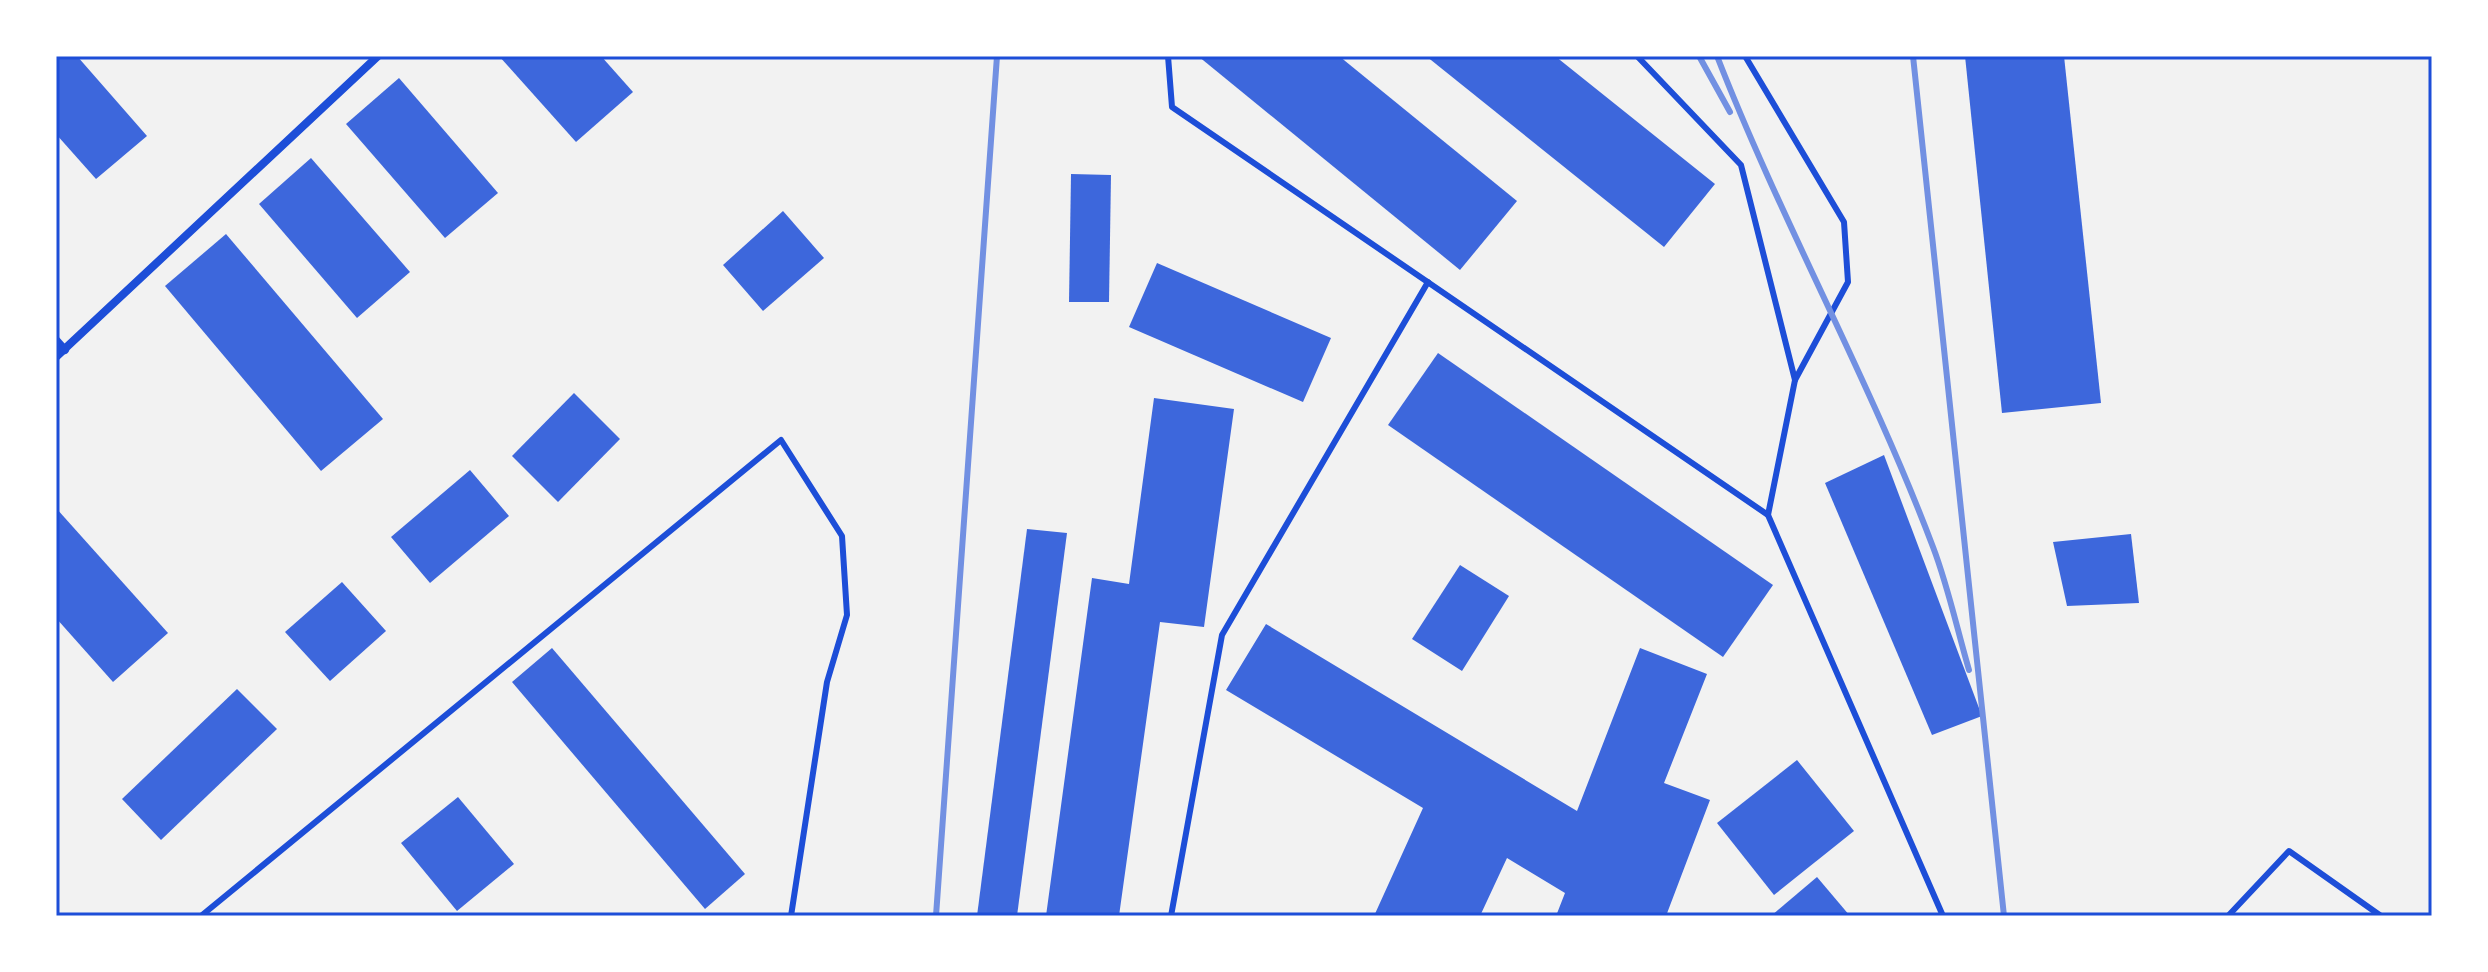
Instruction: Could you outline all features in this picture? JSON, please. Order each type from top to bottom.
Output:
[{"type":"street","points":[[56,357],[378,56]]},
{"type":"street","points":[[56,340],[65,350]]},
{"type":"lane","points":[[1168,56],[1172,107],[1768,515],[1943,916]]},
{"type":"lane","points":[[1637,56],[1741,165],[1795,380]]},
{"type":"lane","points":[[1745,56],[1844,222],[1848,282],[1795,380],[1768,515]]},
{"type":"lane","points":[[1171,916],[1222,635],[1428,282]]},
{"type":"lane","points":[[201,916],[781,440],[842,536],[847,615],[827,682],[791,916]]},
{"type":"lane","points":[[2228,916],[2289,851],[2381,916]]},
{"type":"building","points":[[56,56],[77,56],[147,136],[96,179],[56,134]]},
{"type":"building","points":[[499,56],[601,56],[633,92],[576,142]]},
{"type":"building","points":[[1198,56],[1339,56],[1517,201],[1460,270]]},
{"type":"building","points":[[1426,56],[1555,56],[1715,184],[1664,247]]},
{"type":"building","points":[[1965,56],[2064,56],[2101,403],[2002,413]]},
{"type":"building","points":[[399,78],[498,193],[445,238],[346,124]]},
{"type":"building","points":[[311,158],[410,272],[357,318],[259,204]]},
{"type":"building","points":[[1071,174],[1111,175],[1109,302],[1069,302]]},
{"type":"building","points":[[783,211],[824,258],[763,311],[723,265]]},
{"type":"building","points":[[226,234],[383,419],[321,471],[165,286]]},
{"type":"building","points":[[1157,263],[1331,338],[1303,402],[1129,327]]},
{"type":"building","points":[[1438,353],[1773,585],[1723,657],[1388,425]]},
{"type":"building","points":[[574,393],[620,439],[558,502],[512,456]]},
{"type":"building","points":[[1154,398],[1234,409],[1204,627],[1160,622],[1119,916],[1046,916],[1092,578],[1129,584]]},
{"type":"building","points":[[1884,455],[1982,716],[1932,735],[1825,483]]},
{"type":"building","points":[[470,470],[509,516],[430,583],[391,537]]},
{"type":"building","points":[[56,508],[168,633],[113,682],[56,618]]},
{"type":"building","points":[[1027,529],[1067,533],[1017,916],[977,916]]},
{"type":"building","points":[[2131,534],[2139,603],[2067,606],[2053,542]]},
{"type":"building","points":[[1460,565],[1509,596],[1462,671],[1412,639]]},
{"type":"building","points":[[342,582],[386,631],[330,681],[285,632]]},
{"type":"building","points":[[1266,624],[1577,811],[1640,648],[1707,674],[1664,783],[1710,800],[1666,916],[1556,916],[1565,893],[1507,858],[1480,916],[1374,916],[1423,808],[1226,690]]},
{"type":"building","points":[[552,648],[745,874],[705,909],[512,682]]},
{"type":"building","points":[[237,689],[277,729],[161,840],[122,799]]},
{"type":"building","points":[[1797,760],[1854,831],[1774,895],[1717,823]]},
{"type":"building","points":[[458,797],[514,864],[457,911],[401,843]]},
{"type":"building","points":[[1817,877],[1850,916],[1771,916]]},
{"type":"railway","points":[[936,916],[997,56]]},
{"type":"railway","points":[[1699,56],[1730,112]]},
{"type":"railway","points":[[1717,56],[1769,180],[1908,485],[1948,592],[1969,670]]},
{"type":"railway","points":[[1913,56],[2004,916]]}]
